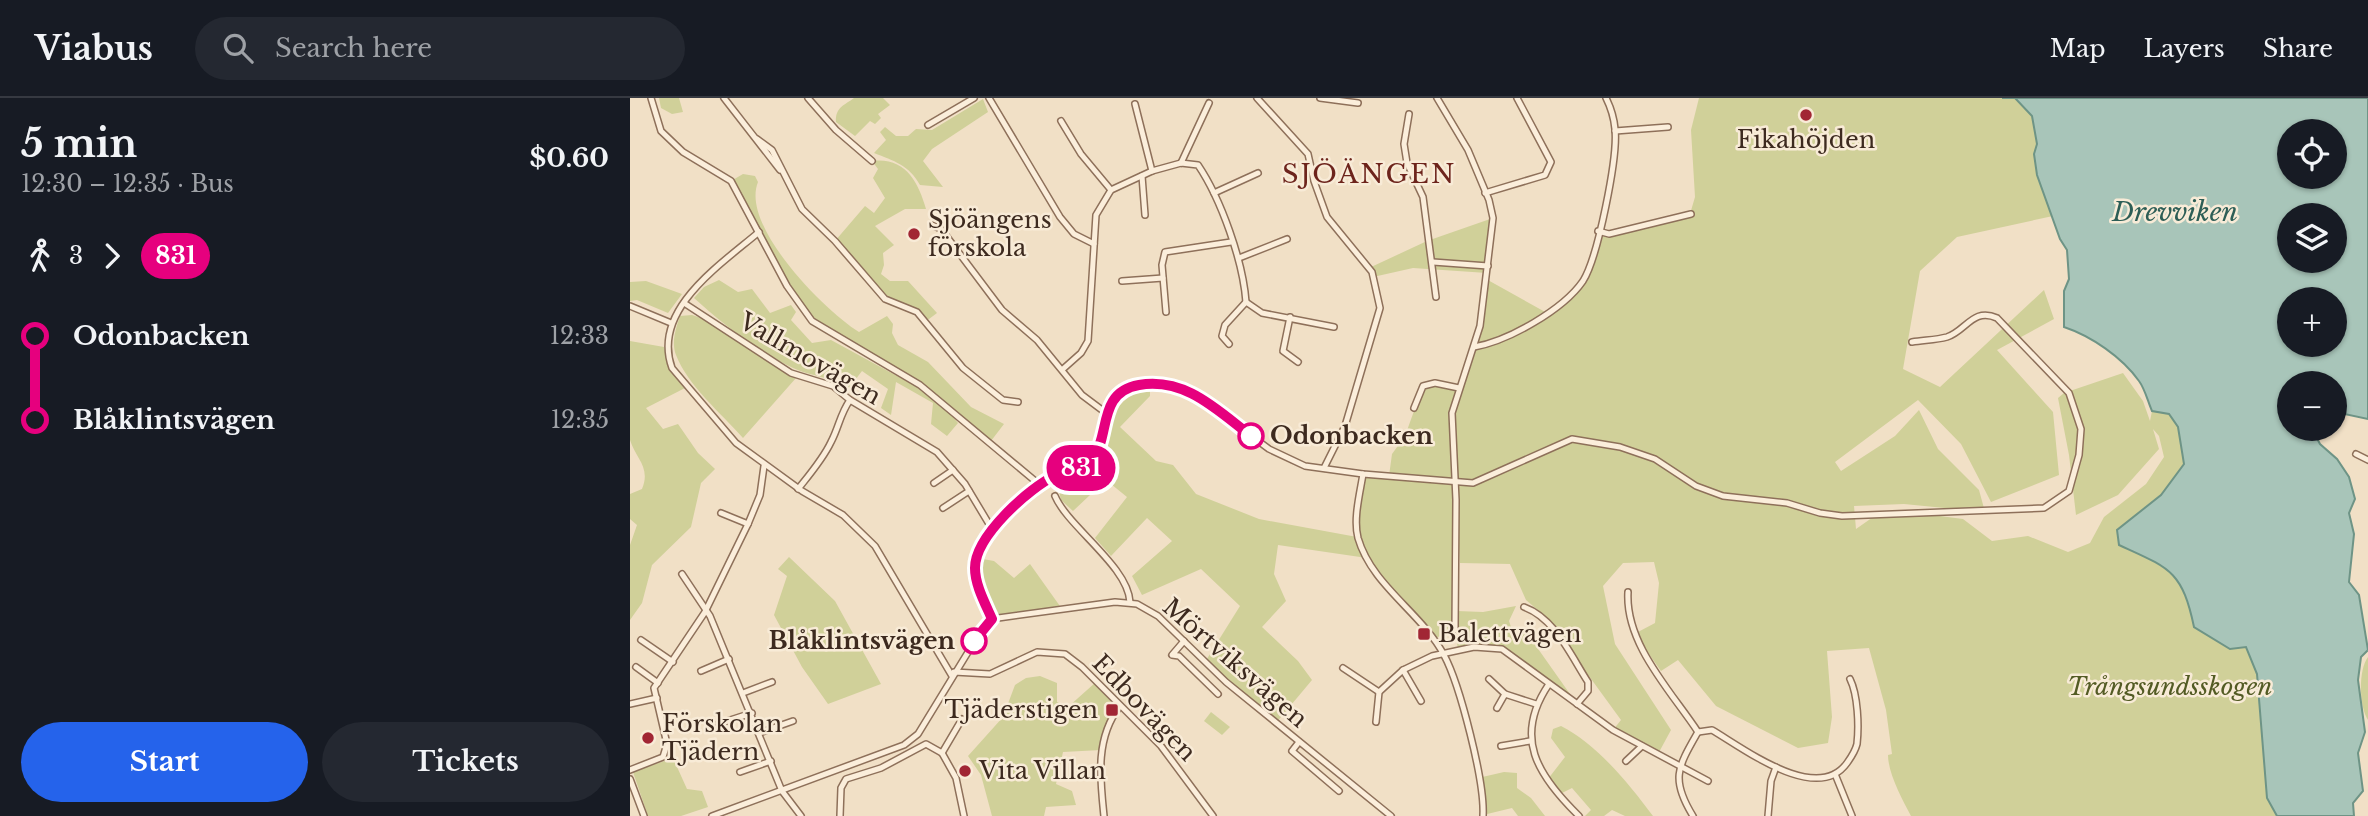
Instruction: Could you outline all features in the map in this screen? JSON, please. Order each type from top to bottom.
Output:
[{"type":"street","points":[[651,98],[661,131],[683,152],[731,181],[787,286],[812,321],[920,385],[1040,485]]},
{"type":"street","points":[[724,98],[781,171],[802,209],[835,241],[885,299],[917,312],[963,368],[1003,400],[1018,402]]},
{"type":"street","points":[[808,98],[836,130],[872,161]]},
{"type":"street","points":[[928,125],[974,98]]},
{"type":"street","points":[[989,98],[1060,217],[1074,234],[1094,244]]},
{"type":"street","points":[[1257,98],[1308,154],[1327,217],[1372,272],[1380,308],[1345,426],[1324,468]]},
{"type":"street","points":[[1320,98],[1325,101],[1359,103]]},
{"type":"street","points":[[1437,98],[1458,131],[1493,218],[1480,326],[1452,413],[1456,483],[1455,630]]},
{"type":"street","points":[[1485,193],[1545,175],[1549,170],[1551,162],[1517,98]]},
{"type":"street","points":[[1474,347],[1499,340],[1528,326],[1583,280],[1592,258],[1611,179],[1615,131],[1606,98]]},
{"type":"street","points":[[1181,163],[1209,103]]},
{"type":"street","points":[[1135,104],[1152,171]]},
{"type":"street","points":[[1409,114],[1404,144],[1407,163],[1423,197],[1436,297]]},
{"type":"street","points":[[1061,121],[1081,155],[1111,190]]},
{"type":"street","points":[[1615,131],[1668,127]]},
{"type":"street","points":[[1063,369],[1082,353],[1088,341],[1096,215],[1111,190],[1152,171],[1181,163],[1198,166],[1214,193],[1239,258],[1246,302],[1262,313],[1334,327]]},
{"type":"street","points":[[1214,193],[1258,173]]},
{"type":"street","points":[[1142,176],[1145,215]]},
{"type":"street","points":[[1598,231],[1609,234],[1691,214]]},
{"type":"street","points":[[932,225],[941,229],[1002,310],[1037,340],[1082,394],[1106,413]]},
{"type":"street","points":[[759,232],[684,303],[671,323],[667,354],[672,368],[736,443],[798,489],[843,514],[875,546],[953,674]]},
{"type":"street","points":[[1239,258],[1287,239]]},
{"type":"street","points":[[1166,312],[1163,278],[1165,252],[1231,242]]},
{"type":"street","points":[[1433,262],[1488,266]]},
{"type":"street","points":[[1122,281],[1163,278]]},
{"type":"street","points":[[1229,344],[1222,336],[1225,325],[1246,302]]},
{"type":"street","name":"Vallmovägen","points":[[684,303],[791,373],[833,386],[850,400],[937,452],[969,491],[992,529]]},
{"type":"street","points":[[630,306],[671,323]]},
{"type":"street","points":[[712,816],[904,745],[918,734],[953,674],[992,619],[975,568],[980,547],[992,529],[1040,485],[1058,474],[1080,468],[1094,457],[1106,413],[1119,395],[1136,386],[1161,383],[1180,387],[1198,396],[1269,449],[1305,466],[1363,474],[1456,483],[1483,481],[1506,466],[1572,439],[1620,447],[1655,460],[1696,486],[1723,496],[1787,503],[1837,515],[2010,512],[2044,508],[2069,491],[2079,456],[2081,429],[2069,393],[1997,318],[1981,315],[1967,321],[1950,336],[1912,342]]},
{"type":"street","points":[[1290,317],[1283,351],[1298,362]]},
{"type":"street","points":[[1414,408],[1423,386],[1435,383],[1458,388]]},
{"type":"street","points":[[798,489],[833,439],[840,414],[850,400]]},
{"type":"street","points":[[2356,454],[2368,460]]},
{"type":"street","points":[[630,770],[663,757],[667,744],[654,688],[705,612],[760,495],[764,466]]},
{"type":"street","points":[[934,483],[953,470]]},
{"type":"street","points":[[1363,474],[1358,537],[1380,578],[1444,654],[1468,734],[1483,803],[1483,816]]},
{"type":"street","points":[[943,508],[969,491]]},
{"type":"street","points":[[1055,496],[1058,504],[1117,574],[1129,592],[1130,602]]},
{"type":"street","points":[[721,513],[748,524]]},
{"type":"street","points":[[682,573],[729,659],[782,791],[801,816]]},
{"type":"street","points":[[1628,592],[1627,602],[1639,645],[1698,732]]},
{"type":"street","name":"Mörtviksvägen","points":[[992,619],[1130,602],[1158,616],[1226,682],[1391,816]]},
{"type":"street","points":[[1524,607],[1535,611],[1549,623],[1588,682],[1588,691],[1577,704]]},
{"type":"street","points":[[641,640],[673,662]]},
{"type":"street","points":[[1184,641],[1172,655],[1179,656],[1218,694]]},
{"type":"street","points":[[1376,722],[1379,692],[1403,670],[1444,654],[1474,647],[1503,649],[1577,704],[1642,746],[1708,780]]},
{"type":"street","name":"Edbovägen","points":[[953,674],[990,674],[1031,654],[1059,652],[1074,660],[1181,769],[1213,816]]},
{"type":"street","points":[[701,671],[729,659]]},
{"type":"street","points":[[636,667],[658,683]]},
{"type":"street","points":[[1343,668],[1379,692]]},
{"type":"street","points":[[1403,670],[1421,701]]},
{"type":"street","points":[[1489,679],[1505,694],[1536,704]]},
{"type":"street","points":[[1698,732],[1712,730],[1776,767],[1815,779],[1835,774],[1856,750],[1858,733],[1850,679]]},
{"type":"street","points":[[743,693],[772,682]]},
{"type":"street","points":[[1549,684],[1536,704],[1530,722],[1530,741],[1545,774],[1579,816]]},
{"type":"street","points":[[1497,708],[1505,694]]},
{"type":"street","points":[[630,704],[657,698]]},
{"type":"street","points":[[1104,816],[1101,750],[1107,726],[1120,706]]},
{"type":"street","points":[[718,724],[752,713]]},
{"type":"street","points":[[942,753],[962,719]]},
{"type":"street","points":[[760,733],[793,721]]},
{"type":"street","points":[[1693,816],[1678,788],[1679,765],[1698,732]]},
{"type":"street","points":[[1501,746],[1530,741]]},
{"type":"street","points":[[1299,742],[1292,751],[1339,791]]},
{"type":"street","points":[[841,816],[841,788],[846,779],[881,768],[926,744],[942,753],[956,778],[964,816]]},
{"type":"street","points":[[1626,761],[1642,746]]},
{"type":"street","points":[[740,772],[771,761]]},
{"type":"street","points":[[1768,816],[1770,781],[1776,767]]},
{"type":"street","points":[[1835,774],[1852,816]]},
{"type":"street","points":[[630,779],[644,816]]},
{"type":"green space","points":[[659,98],[679,98],[683,112],[672,114],[661,108]]},
{"type":"green space","points":[[854,98],[883,98],[890,105],[878,114],[881,118],[875,124],[870,121],[855,136],[836,122],[839,110]]},
{"type":"green space","name":"Trångsundsskogen","points":[[1699,98],[2049,98],[2032,116],[2038,144],[2034,154],[2037,175],[2053,216],[1957,237],[1920,271],[1903,369],[1940,387],[2044,290],[2054,319],[1997,350],[2053,412],[2059,475],[1991,502],[1961,444],[1918,400],[1835,462],[1841,471],[1895,436],[1919,410],[1938,449],[1979,490],[1985,512],[1904,504],[1854,506],[1856,529],[1876,515],[1909,512],[1963,519],[1992,541],[2028,536],[2068,552],[2090,543],[2104,517],[2146,484],[2164,457],[2159,436],[2153,429],[2159,449],[2118,495],[2076,515],[2069,455],[2058,398],[2064,393],[2123,373],[2143,401],[2150,421],[2152,411],[2169,414],[2178,427],[2185,464],[2161,495],[2118,530],[2267,523],[2324,816],[1911,816],[1890,770],[1888,755],[1892,754],[1886,710],[1869,648],[1827,651],[1832,717],[1828,743],[1798,748],[1716,706],[1678,660],[1661,671],[1641,643],[1638,632],[1655,623],[1659,583],[1654,562],[1623,563],[1603,586],[1615,644],[1671,730],[1658,754],[1613,730],[1621,720],[1546,617],[1526,600],[1510,564],[1460,563],[1457,506],[1457,611],[1483,612],[1516,606],[1509,621],[1511,627],[1529,636],[1577,704],[1503,650],[1458,649],[1455,630],[1433,639],[1380,578],[1367,558],[1278,545],[1274,574],[1286,601],[1262,627],[1298,661],[1312,680],[1276,723],[1205,662],[1240,606],[1201,569],[1142,595],[1132,576],[1172,541],[1147,518],[1111,556],[1095,538],[1127,497],[1106,480],[1073,511],[1061,500],[1059,491],[1045,485],[1085,470],[1097,462],[1108,427],[1119,406],[1137,393],[1150,390],[1150,396],[1120,427],[1156,461],[1173,465],[1196,494],[1259,519],[1357,537],[1363,474],[1389,476],[1392,454],[1405,436],[1423,386],[1435,383],[1458,388],[1474,347],[1486,279],[1547,313],[1583,280],[1598,231],[1610,234],[1690,214],[1695,197],[1691,130]]},
{"type":"green space","points":[[983,99],[988,112],[932,149],[923,161],[943,187],[920,185],[906,168],[874,153],[886,140],[880,132],[885,127],[896,136],[908,136],[916,129],[932,130]]},
{"type":"green space","points":[[872,161],[893,163],[901,167],[914,180],[923,199],[926,209],[905,209],[875,226],[894,245],[883,253],[884,265],[881,274],[890,281],[908,281],[937,313],[925,322],[917,312],[885,299],[835,241],[865,206],[874,213],[885,198],[873,178],[878,169]]},
{"type":"green space","points":[[743,174],[755,176],[758,182],[756,200],[761,221],[789,266],[807,287],[859,332],[887,316],[893,324],[892,333],[898,345],[928,362],[971,407],[1004,424],[991,441],[920,385],[841,341],[801,309],[731,181]]},
{"type":"green space","points":[[1493,218],[1487,273],[1413,268],[1373,277],[1369,268],[1427,241]]},
{"type":"green space","points":[[719,280],[738,292],[752,289],[770,313],[791,305],[796,312],[791,320],[812,343],[831,340],[919,388],[945,407],[958,423],[947,436],[931,424],[933,403],[896,382],[891,415],[881,408],[888,389],[862,371],[849,388],[793,368],[767,354],[728,327],[694,298],[704,287]]},
{"type":"green space","points":[[646,281],[682,294],[668,313],[637,300],[630,301],[630,282]]},
{"type":"green space","points":[[692,315],[704,319],[796,378],[743,438],[688,378],[676,355],[674,340],[680,316]]},
{"type":"green space","points":[[630,341],[664,347],[671,369],[685,388],[646,408],[663,429],[678,424],[698,453],[715,469],[701,483],[691,527],[652,565],[642,603],[630,620],[630,545],[637,525],[630,519],[630,494],[642,489],[645,475],[630,440]]},
{"type":"green space","points":[[789,557],[835,601],[881,684],[828,704],[802,667],[774,615],[787,576],[778,569]]},
{"type":"green space","points":[[977,558],[994,561],[1014,578],[1030,564],[1062,609],[991,619],[975,568]]},
{"type":"green space","points":[[2368,657],[2368,720],[2361,688]]},
{"type":"green space","points":[[1040,676],[1057,683],[1057,702],[1068,707],[1096,682],[1120,706],[1101,750],[1063,752],[1056,784],[1072,791],[1076,805],[1046,807],[1044,816],[992,816],[981,775],[968,756],[1003,717],[1015,685],[1026,678]]},
{"type":"green space","points":[[1211,712],[1230,727],[1222,735],[1204,721]]},
{"type":"green space","points":[[1561,726],[1600,754],[1653,816],[1625,816],[1612,810],[1604,816],[1585,816],[1591,810],[1572,788],[1560,794],[1548,779],[1565,757],[1551,738],[1553,729]]},
{"type":"green space","points":[[673,758],[687,789],[702,791],[708,807],[681,816],[648,816],[633,772]]},
{"type":"green space","points":[[1504,772],[1517,773],[1517,788],[1531,798],[1545,816],[1518,816],[1512,808],[1483,815],[1478,778]]},
{"type":"water","name":"Drevviken","points":[[2015,98],[2368,98],[2368,419],[2347,415],[2347,371],[2277,371],[2277,441],[2318,441],[2337,459],[2349,477],[2355,499],[2349,513],[2354,534],[2349,582],[2359,595],[2368,650],[2361,657],[2358,680],[2365,732],[2358,753],[2363,791],[2353,803],[2354,816],[2277,816],[2267,798],[2257,674],[2246,647],[2230,649],[2194,627],[2184,593],[2171,573],[2119,545],[2117,530],[2161,495],[2184,464],[2178,427],[2169,414],[2152,411],[2139,381],[2115,356],[2095,342],[2064,327],[2064,291],[2069,279],[2067,250],[2060,239],[2037,175],[2034,154],[2037,144],[2032,116]]},
{"type":"bus line","name":"831","points":[[974,641],[992,619],[979,590],[975,568],[980,547],[992,529],[1040,485],[1058,474],[1080,468],[1094,457],[1106,413],[1119,395],[1136,386],[1161,383],[1180,387],[1198,396],[1251,436]]},
{"type":"place","name":"Fikahöjden","points":[[1806,115]]},
{"type":"place","name":"Sjöängens förskola","points":[[914,234]]},
{"type":"place","name":"Odonbacken","points":[[1251,436]]},
{"type":"place","name":"Balettvägen","points":[[1424,634]]},
{"type":"place","name":"Blåklintsvägen","points":[[974,641]]},
{"type":"place","name":"Tjäderstigen","points":[[1112,710]]},
{"type":"place","name":"Förskolan Tjädern","points":[[648,738]]},
{"type":"place","name":"Vita Villan","points":[[965,771]]},
{"type":"district","name":"SJÖÄNGEN","points":[[1369,174]]}]
